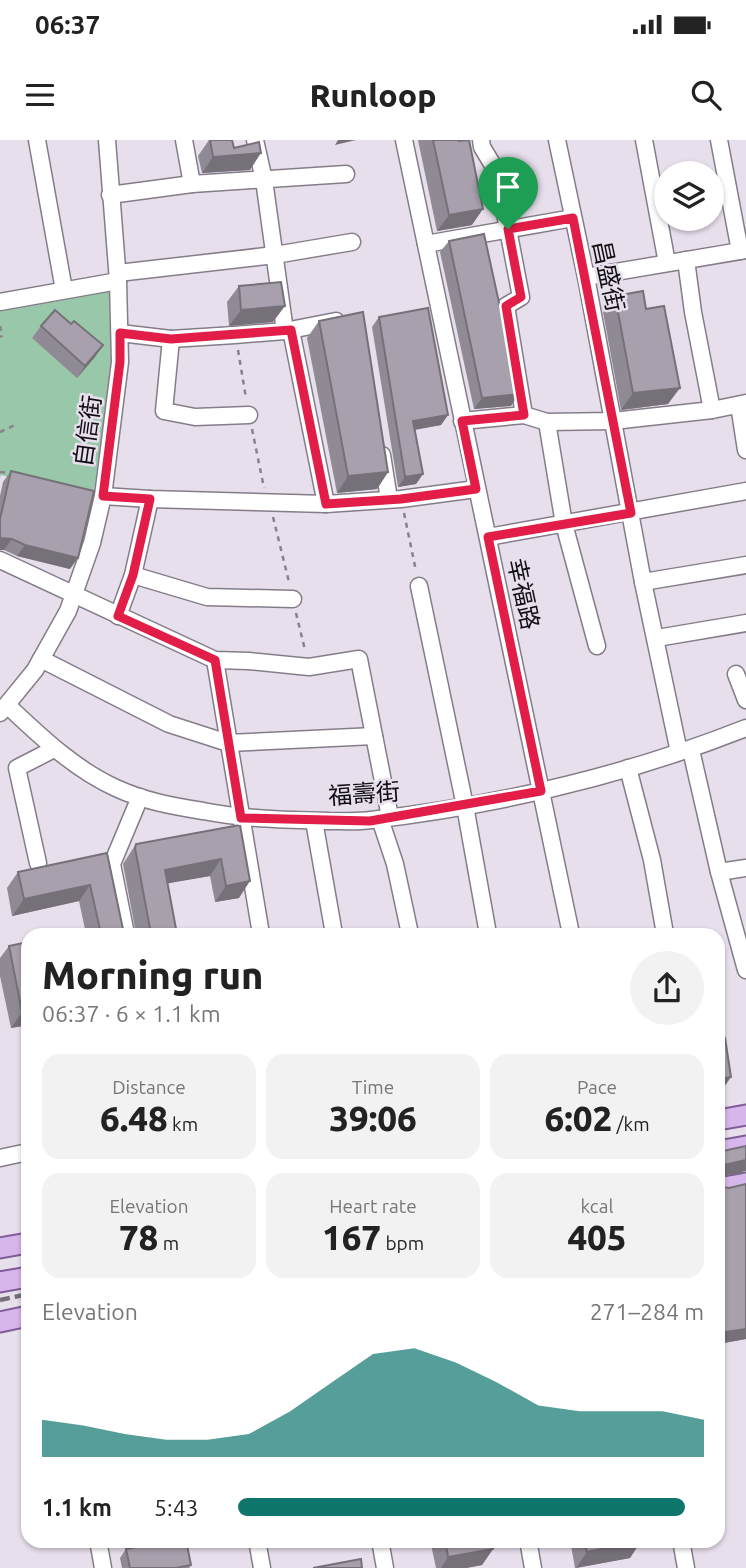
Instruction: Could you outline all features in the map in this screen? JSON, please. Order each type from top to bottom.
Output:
[{"type":"main road","points":[[725,1119],[746,1115]]},
{"type":"main road","points":[[725,1150],[746,1146]]},
{"type":"main road","points":[[725,1187],[746,1183]]},
{"type":"main road","points":[[0,1248],[21,1245]]},
{"type":"main road","points":[[0,1282],[21,1278]]},
{"type":"main road","points":[[0,1322],[21,1318]]},
{"type":"street","points":[[37,140],[64,290]]},
{"type":"street","name":"自信街","points":[[3,709],[35,670],[68,611],[93,543],[103,496],[120,362],[118,277],[107,140]]},
{"type":"street","points":[[184,140],[192,184]]},
{"type":"street","points":[[255,140],[288,331],[326,504]]},
{"type":"street","name":"幸福路","points":[[404,140],[570,928]]},
{"type":"street","points":[[481,140],[482,147],[497,173],[521,297],[506,306],[524,415]]},
{"type":"street","name":"昌盛街","points":[[557,140],[586,277],[643,582],[685,751],[719,872],[742,940],[746,970]]},
{"type":"street","points":[[644,140],[667,263]]},
{"type":"street","points":[[586,277],[743,251],[719,140]]},
{"type":"street","points":[[110,195],[192,184],[346,174]]},
{"type":"street","points":[[426,244],[573,218]]},
{"type":"street","points":[[0,302],[118,277],[352,242]]},
{"type":"street","points":[[686,260],[712,410]]},
{"type":"street","points":[[120,333],[171,339],[288,331],[349,318]]},
{"type":"street","points":[[171,339],[164,411],[195,417],[250,415]]},
{"type":"street","points":[[462,421],[524,415],[547,422],[613,421],[742,404],[746,450]]},
{"type":"street","points":[[547,422],[564,524],[597,646]]},
{"type":"street","points":[[379,434],[395,499]]},
{"type":"street","points":[[103,496],[326,504],[476,489]]},
{"type":"street","points":[[488,537],[746,491]]},
{"type":"street","points":[[118,616],[133,575],[150,499]]},
{"type":"street","points":[[0,560],[215,660],[309,667],[359,659],[374,736],[385,818],[409,928]]},
{"type":"street","points":[[643,582],[746,565]]},
{"type":"street","points":[[133,575],[207,597],[293,599]]},
{"type":"street","points":[[419,586],[465,806],[487,928]]},
{"type":"street","points":[[657,638],[746,623]]},
{"type":"street","points":[[41,659],[169,724],[228,743],[374,736]]},
{"type":"street","points":[[215,660],[260,928]]},
{"type":"street","points":[[736,674],[746,699]]},
{"type":"street","name":"福壽街","points":[[3,709],[54,749],[114,787],[155,803],[241,818],[314,821],[385,818],[541,791],[685,751],[746,728]]},
{"type":"street","points":[[38,863],[17,768],[54,749]]},
{"type":"street","points":[[628,768],[652,860],[664,928]]},
{"type":"street","points":[[125,928],[112,864],[140,797]]},
{"type":"street","points":[[314,821],[333,928]]},
{"type":"street","points":[[719,872],[746,868]]},
{"type":"street","points":[[0,1158],[21,1154]]},
{"type":"street","points":[[99,1548],[103,1568]]},
{"type":"street","points":[[258,1548],[262,1568]]},
{"type":"street","points":[[381,1548],[385,1568]]},
{"type":"street","points":[[529,1548],[533,1568]]},
{"type":"street","points":[[682,1548],[686,1568]]},
{"type":"path","points":[[0,326],[0,337]]},
{"type":"path","points":[[0,432],[15,425]]},
{"type":"path","points":[[0,472],[13,474]]},
{"type":"path","points":[[395,499],[419,586]]},
{"type":"green space","points":[[109,291],[111,363],[93,499],[1,475],[0,478],[0,310]]},
{"type":"building","points":[[210,140],[232,140],[234,148],[259,142],[261,153],[213,157]]},
{"type":"building","points":[[433,140],[469,140],[483,209],[449,215]]},
{"type":"building","points":[[484,234],[519,394],[482,398],[449,241]]},
{"type":"building","points":[[281,282],[285,306],[241,310],[239,286]]},
{"type":"building","points":[[643,291],[646,309],[664,306],[680,388],[633,393],[615,296]]},
{"type":"building","points":[[428,308],[448,415],[413,421],[423,474],[405,477],[379,317]]},
{"type":"building","points":[[55,310],[71,324],[74,321],[103,345],[85,366],[41,326]]},
{"type":"building","points":[[363,312],[388,472],[348,476],[319,321]]},
{"type":"building","points":[[11,471],[94,491],[78,558],[0,538],[0,519]]},
{"type":"building","points":[[240,825],[250,881],[226,886],[221,859],[165,870],[176,928],[150,928],[136,844]]},
{"type":"building","points":[[107,853],[123,928],[100,928],[90,885],[24,899],[18,872]]},
{"type":"building","points":[[21,943],[21,1007],[9,946]]},
{"type":"building","points":[[725,1038],[731,1077],[725,1078]]},
{"type":"building","points":[[746,1146],[746,1160],[725,1165],[725,1150]]},
{"type":"building","points":[[746,1184],[746,1329],[725,1332],[725,1187]]},
{"type":"building","points":[[188,1548],[191,1565],[176,1568],[130,1568],[126,1549]]},
{"type":"building","points":[[446,1548],[493,1548],[493,1549],[448,1557]]},
{"type":"building","points":[[586,1548],[607,1548],[587,1552]]},
{"type":"building","points":[[361,1559],[362,1568],[313,1568]]},
{"type":"railway","points":[[725,1175],[746,1171]]},
{"type":"railway","points":[[0,1300],[21,1296]]},
{"type":"route","points":[[573,218],[631,513],[488,537],[541,791],[370,821],[241,818],[215,660],[118,616],[133,575],[150,499],[103,496],[120,362],[120,333],[171,339],[291,330],[324,483],[326,504],[401,499],[476,489],[462,421],[524,415],[506,306],[521,297],[508,229],[573,218]]}]
